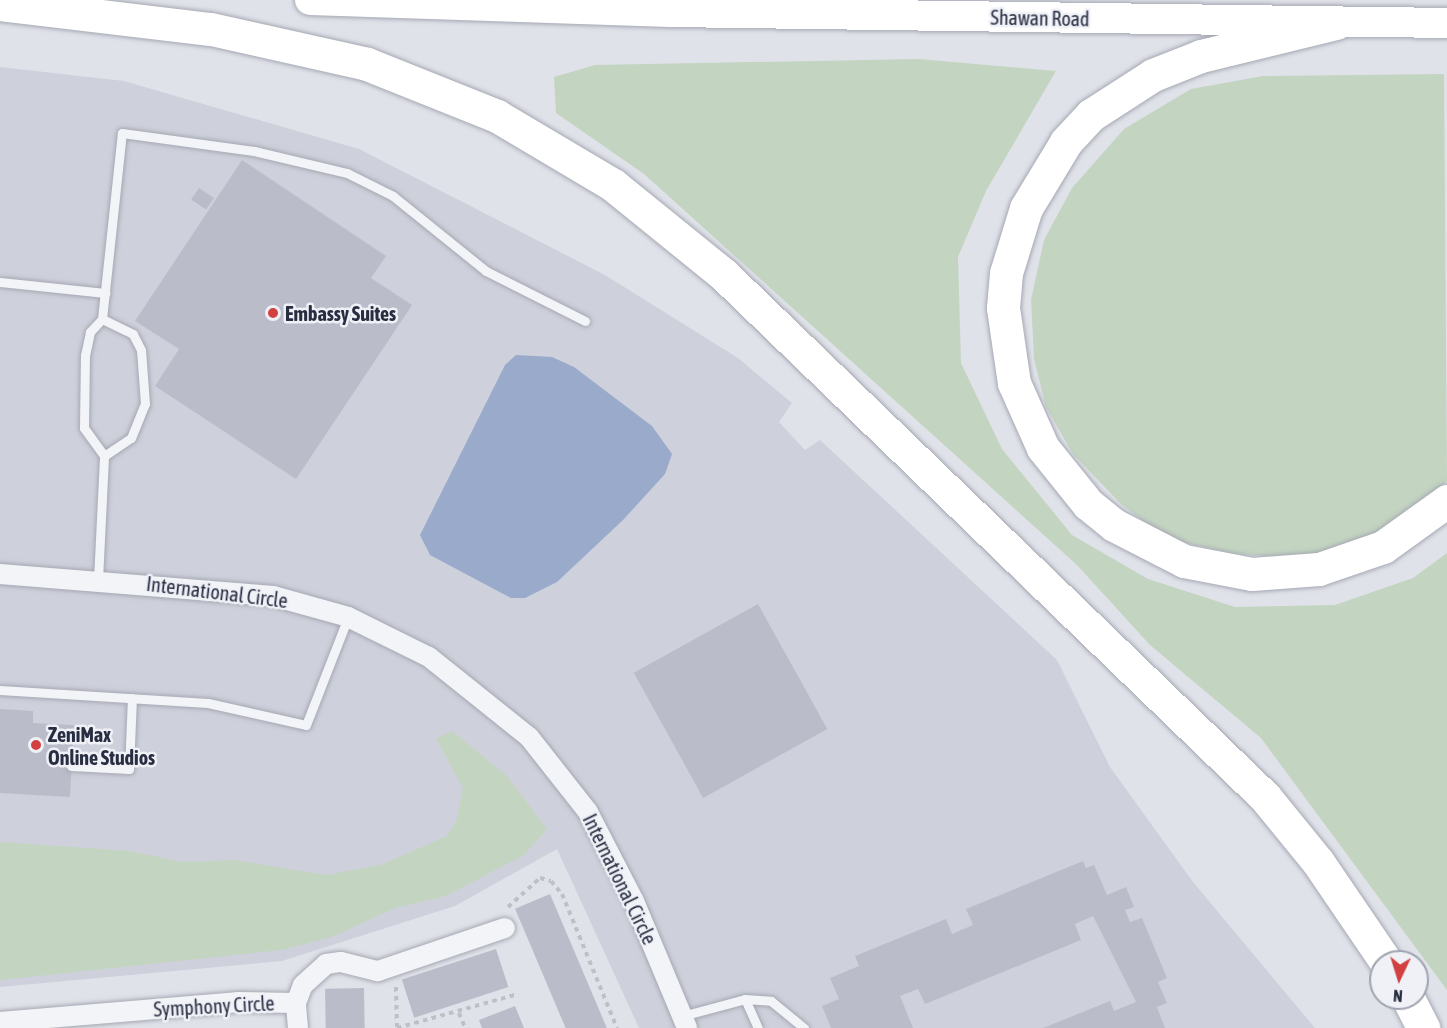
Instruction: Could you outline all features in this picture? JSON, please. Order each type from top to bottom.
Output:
[{"type":"highway","points":[[0,4],[211,29],[367,64],[497,116],[613,185],[724,275],[1265,797],[1324,871],[1378,950]]},
{"type":"highway","points":[[1336,23],[1201,56],[1153,75],[1099,109],[1066,142],[1026,208],[1006,273],[1003,308],[1014,383],[1043,448],[1088,504],[1114,525],[1184,561],[1252,574],[1319,569],[1383,547],[1447,501]]},
{"type":"highway","points":[[1414,1010],[1424,1028]]},
{"type":"main road","name":"Shawan Road","points":[[310,0],[1336,23],[1447,23]]},
{"type":"street","name":"International Circle","points":[[0,574],[262,594],[348,617],[394,638],[462,679],[529,737],[562,775],[611,852],[685,1022]]},
{"type":"street","points":[[296,1003],[303,985],[326,964],[341,962],[378,970],[504,919]]},
{"type":"street","name":"Symphony Circle","points":[[0,1022],[239,1002],[296,1003],[297,1028]]},
{"type":"lane","points":[[98,580],[104,456],[84,428],[85,355],[90,332],[102,319],[122,133],[254,151],[347,173],[393,196],[486,271],[585,321]]},
{"type":"lane","points":[[0,282],[105,293]]},
{"type":"lane","points":[[102,319],[133,334],[141,350],[145,404],[131,438],[104,456]]},
{"type":"lane","points":[[0,690],[132,698],[255,710],[306,725],[348,617]]},
{"type":"lane","points":[[71,766],[129,769],[132,698]]},
{"type":"lane","points":[[746,999],[758,1028]]},
{"type":"lane","points":[[685,1022],[746,999],[771,1001],[804,1028]]},
{"type":"path","points":[[504,919],[540,878],[551,881],[562,894],[617,1028]]},
{"type":"path","points":[[396,977],[397,1028],[420,1025],[518,994]]},
{"type":"path","points":[[459,1013],[465,1028]]},
{"type":"path","points":[[420,1025],[427,1028]]},
{"type":"shaded area","points":[[0,67],[124,81],[359,149],[605,275],[738,358],[792,403],[779,422],[805,450],[820,440],[1057,660],[1110,767],[1193,882],[1315,1028],[639,1028],[557,849],[455,906],[282,961],[0,987]]},
{"type":"green space","points":[[919,59],[1056,71],[986,191],[958,257],[961,363],[1002,449],[1072,535],[1148,579],[1235,607],[1335,605],[1413,578],[1447,553],[1447,990],[1429,966],[1429,950],[1417,950],[1261,738],[1150,645],[1077,565],[644,174],[556,113],[554,77],[595,65]]},
{"type":"green space","points":[[1444,74],[1447,481],[1396,526],[1342,550],[1284,557],[1236,554],[1168,539],[1122,505],[1073,454],[1046,407],[1034,359],[1031,300],[1044,240],[1072,188],[1124,129],[1191,89],[1263,76]]},
{"type":"green space","points":[[452,731],[507,776],[547,829],[524,855],[446,896],[395,908],[332,937],[281,950],[0,980],[0,842],[129,851],[183,862],[235,860],[326,875],[381,865],[447,836],[456,822],[463,788],[436,739]]},
{"type":"water","points":[[516,355],[552,357],[574,367],[652,426],[672,454],[665,474],[623,520],[557,582],[525,598],[511,598],[430,555],[420,535],[505,365]]},
{"type":"building","name":"Embassy Suites","points":[[242,160],[386,256],[371,278],[412,305],[296,479],[155,386],[179,349],[135,321]]},
{"type":"building","points":[[199,188],[214,198],[206,210],[191,200]]},
{"type":"building","points":[[758,604],[827,729],[703,798],[634,673]]},
{"type":"building","name":"ZeniMax Online Studios","points":[[0,709],[33,711],[33,723],[74,725],[70,797],[0,793]]},
{"type":"building","points":[[1083,861],[1086,868],[1094,865],[1107,895],[1126,887],[1134,907],[1125,910],[1130,922],[1142,918],[1167,978],[1158,982],[1167,1003],[1157,1007],[1165,1028],[1043,1028],[1110,1001],[1114,1011],[1136,1002],[1093,916],[1075,924],[1081,940],[925,1004],[918,989],[900,996],[913,1028],[831,1028],[822,1006],[839,999],[830,978],[859,966],[855,956],[946,919],[952,934],[973,925],[966,909]]},
{"type":"building","points":[[550,894],[607,1028],[566,1028],[515,909]]},
{"type":"building","points":[[496,949],[508,987],[414,1018],[402,980]]},
{"type":"building","points":[[364,988],[365,1028],[326,1028],[325,989]]},
{"type":"building","points":[[515,1006],[524,1028],[482,1028],[479,1020]]},
{"type":"place","name":"Embassy Suites","points":[[273,313]]},
{"type":"place","name":"ZeniMax Online Studios","points":[[36,745]]}]
